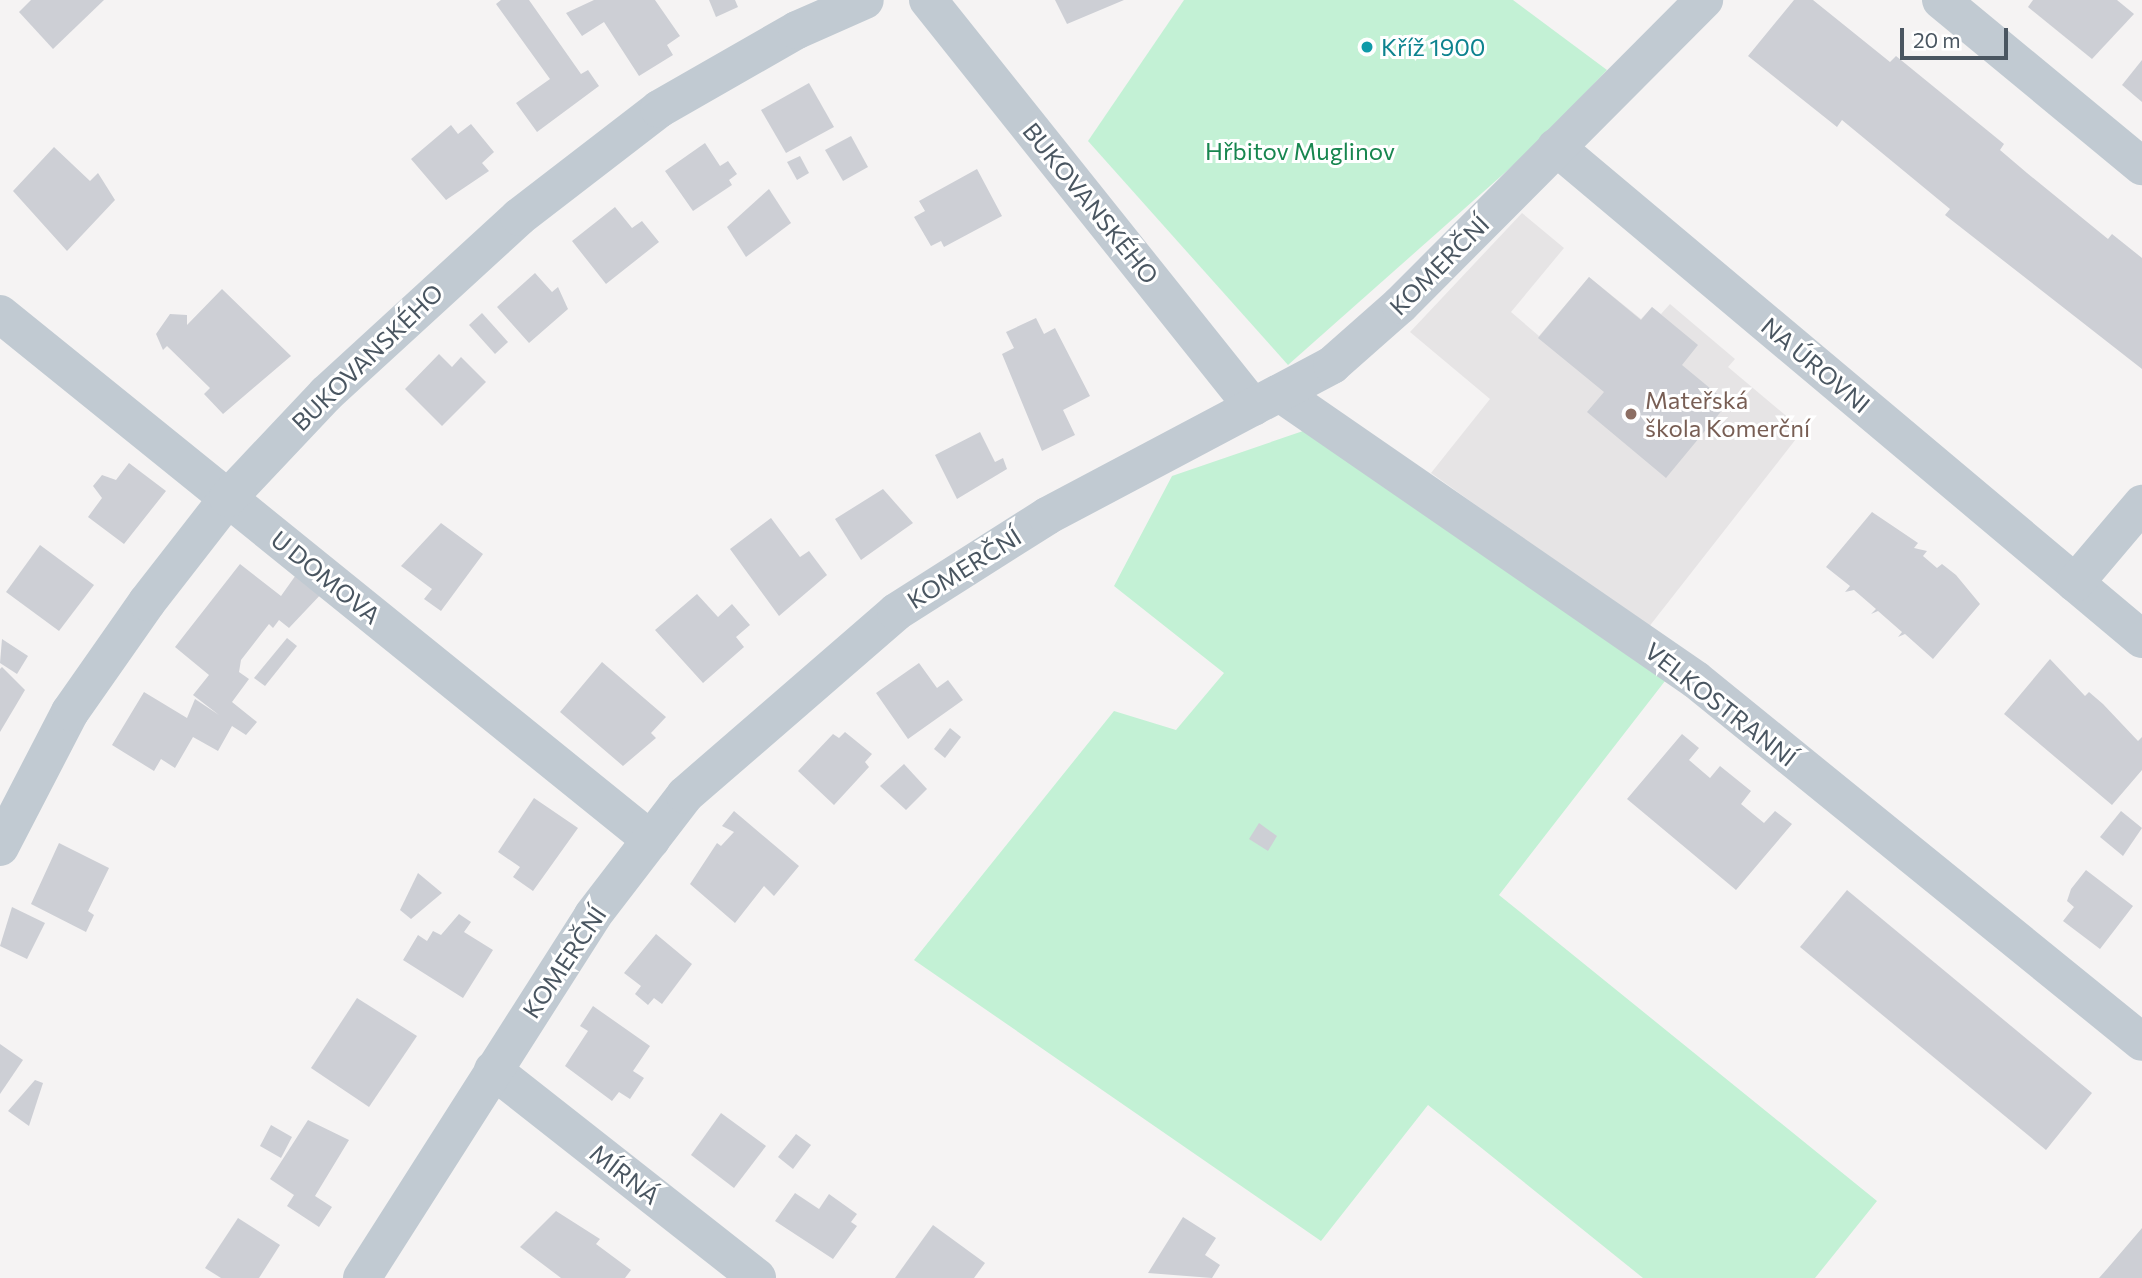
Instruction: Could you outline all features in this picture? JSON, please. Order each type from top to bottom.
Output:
[{"type":"street","name":"BUKOVANSKÉHO","points":[[0,847],[70,712],[228,498],[336,384],[519,217],[659,109],[797,30],[865,0]]},
{"type":"street","name":"BUKOVANSKÉHO","points":[[928,0],[1267,400]]},
{"type":"street","name":"KOMERČNÍ","points":[[362,1278],[593,915],[695,786],[896,612],[1047,516],[1332,365],[1400,305],[1704,0]]},
{"type":"street","points":[[1941,0],[2142,166]]},
{"type":"street","name":"NA ÚROVNI","points":[[1556,147],[2142,639]]},
{"type":"street","name":"U DOMOVA","points":[[0,314],[651,840]]},
{"type":"street","name":"VELKOSTRANNÍ","points":[[1267,400],[1696,680],[2142,1042]]},
{"type":"street","points":[[2075,583],[2142,504]]},
{"type":"street","name":"MÍRNÁ","points":[[493,1070],[757,1278]]},
{"type":"shaded area","name":"Mateřská škola Komerční","points":[[1522,213],[1564,248],[1511,312],[1539,336],[1589,277],[1641,319],[1652,307],[1661,314],[1670,304],[1735,359],[1728,367],[1803,430],[1648,628],[1431,473],[1490,399],[1410,332]]},
{"type":"green space","name":"Hřbitov Muglinov","points":[[1184,0],[1513,0],[1607,70],[1534,147],[1288,365],[1088,141]]},
{"type":"green space","points":[[1306,430],[1665,681],[1499,895],[1877,1201],[1815,1278],[1643,1278],[1428,1105],[1321,1241],[914,960],[1114,711],[1176,730],[1224,673],[1114,586],[1172,476]]},
{"type":"building","points":[[31,0],[104,0],[53,49],[19,12]]},
{"type":"building","points":[[501,0],[529,0],[581,74],[588,70],[599,86],[537,132],[516,103],[550,79],[496,4]]},
{"type":"building","points":[[594,0],[655,0],[680,36],[667,45],[673,55],[639,76],[604,22],[582,36],[566,13]]},
{"type":"building","points":[[709,0],[735,0],[738,7],[716,17]]},
{"type":"building","points":[[1055,0],[1124,0],[1067,24]]},
{"type":"building","points":[[1794,0],[1813,0],[1890,62],[1896,56],[2004,144],[2000,150],[2027,173],[2108,239],[2112,234],[2142,258],[2142,369],[1945,215],[1950,209],[1842,120],[1837,127],[1748,56]]},
{"type":"building","points":[[2033,0],[2117,0],[2134,14],[2092,59],[2028,7]]},
{"type":"building","points":[[2142,60],[2142,102],[2122,85]]},
{"type":"building","points":[[809,83],[834,127],[786,153],[761,110]]},
{"type":"building","points":[[471,124],[494,152],[482,163],[489,171],[446,200],[411,159],[451,125],[458,134]]},
{"type":"building","points":[[851,136],[868,167],[843,181],[825,150]]},
{"type":"building","points":[[705,143],[720,166],[728,161],[737,174],[729,180],[732,185],[693,211],[665,171]]},
{"type":"building","points":[[54,147],[90,181],[98,173],[115,200],[67,251],[13,191]]},
{"type":"building","points":[[800,156],[809,173],[797,180],[787,162]]},
{"type":"building","points":[[977,169],[1002,216],[944,247],[941,241],[931,246],[914,217],[925,211],[919,201]]},
{"type":"building","points":[[769,189],[791,223],[746,257],[727,227]]},
{"type":"building","points":[[615,207],[632,228],[642,221],[659,242],[606,284],[572,241]]},
{"type":"building","points":[[535,273],[552,292],[558,287],[568,309],[529,343],[497,307]]},
{"type":"building","points":[[1589,277],[1641,320],[1652,307],[1698,345],[1682,365],[1728,403],[1666,478],[1587,412],[1604,392],[1538,338]]},
{"type":"building","points":[[222,289],[291,356],[223,414],[204,394],[210,388],[167,346],[163,350],[156,334],[170,314],[187,315],[187,325]]},
{"type":"building","points":[[482,313],[508,342],[495,354],[469,325]]},
{"type":"building","points":[[1036,318],[1044,334],[1055,328],[1090,396],[1063,410],[1075,435],[1042,451],[1002,354],[1014,348],[1006,332]]},
{"type":"building","points":[[439,354],[452,367],[461,357],[486,382],[442,426],[405,389]]},
{"type":"building","points":[[980,432],[995,462],[1003,458],[1007,469],[957,499],[935,455]]},
{"type":"building","points":[[129,463],[166,491],[124,544],[88,517],[102,498],[93,486],[102,475],[116,480]]},
{"type":"building","points":[[883,489],[913,523],[861,560],[835,519]]},
{"type":"building","points":[[1872,512],[1918,543],[1914,548],[1927,551],[1923,556],[1937,568],[1942,564],[1956,575],[1980,604],[1933,659],[1905,634],[1898,637],[1902,632],[1878,611],[1871,614],[1876,609],[1854,590],[1845,592],[1850,586],[1826,567]]},
{"type":"building","points":[[771,518],[800,557],[809,551],[827,575],[779,616],[730,549]]},
{"type":"building","points":[[441,523],[483,554],[441,611],[424,599],[432,589],[401,566]]},
{"type":"building","points":[[40,545],[94,585],[59,631],[6,592]]},
{"type":"building","points":[[240,564],[281,596],[298,572],[324,591],[289,628],[279,620],[273,628],[269,624],[241,660],[239,672],[249,679],[232,702],[257,722],[246,735],[232,726],[218,751],[193,737],[175,768],[161,759],[154,771],[112,745],[144,692],[187,718],[195,699],[219,715],[193,695],[209,675],[175,647]]},
{"type":"building","points":[[697,594],[718,617],[732,604],[750,625],[736,637],[744,647],[703,683],[655,630]]},
{"type":"building","points":[[287,638],[297,646],[265,686],[254,678]]},
{"type":"building","points":[[2,639],[28,656],[17,674],[0,663]]},
{"type":"building","points":[[2050,659],[2085,696],[2089,692],[2103,704],[2138,741],[2142,737],[2142,770],[2112,805],[2004,714]]},
{"type":"building","points":[[602,662],[666,717],[651,733],[656,738],[623,766],[560,712]]},
{"type":"building","points":[[919,663],[937,688],[948,680],[963,700],[908,739],[876,693]]},
{"type":"building","points":[[2,667],[25,690],[0,732],[0,669]]},
{"type":"building","points":[[950,728],[961,737],[945,758],[934,749]]},
{"type":"building","points":[[845,732],[872,754],[865,762],[869,767],[834,805],[798,771],[833,734],[839,738]]},
{"type":"building","points":[[1682,734],[1699,748],[1689,760],[1710,778],[1720,766],[1751,791],[1741,804],[1764,823],[1775,811],[1792,824],[1736,890],[1627,799]]},
{"type":"building","points":[[904,764],[927,789],[906,810],[880,786]]},
{"type":"building","points":[[534,798],[578,828],[533,891],[513,877],[520,867],[498,852]]},
{"type":"building","points":[[734,811],[799,866],[774,896],[764,886],[735,923],[690,884],[717,843],[721,846],[734,832],[722,826]]},
{"type":"building","points":[[2121,811],[2142,828],[2123,856],[2100,837]]},
{"type":"building","points":[[1259,823],[1277,836],[1268,851],[1249,839]]},
{"type":"building","points":[[59,843],[109,868],[88,911],[94,915],[86,932],[31,904]]},
{"type":"building","points":[[2086,870],[2133,906],[2100,949],[2063,921],[2074,907],[2067,901],[2071,889]]},
{"type":"building","points":[[418,873],[442,893],[411,919],[400,910]]},
{"type":"building","points":[[1847,890],[2092,1093],[2046,1150],[1800,947]]},
{"type":"building","points":[[12,907],[45,923],[27,959],[0,946]]},
{"type":"building","points":[[459,914],[471,922],[464,932],[493,950],[463,998],[403,960],[418,935],[427,941],[433,931],[441,935]]},
{"type":"building","points":[[656,934],[692,964],[662,1004],[654,998],[648,1005],[635,994],[641,986],[624,973]]},
{"type":"building","points":[[357,998],[417,1036],[369,1107],[311,1068]]},
{"type":"building","points":[[593,1006],[650,1046],[633,1071],[644,1078],[630,1099],[619,1092],[612,1101],[565,1066],[588,1031],[580,1026]]},
{"type":"building","points":[[0,1044],[23,1060],[0,1094]]},
{"type":"building","points":[[35,1080],[43,1083],[29,1126],[8,1111]]},
{"type":"building","points":[[721,1113],[766,1146],[734,1188],[691,1155]]},
{"type":"building","points":[[308,1120],[349,1140],[315,1196],[332,1207],[319,1227],[287,1206],[294,1195],[270,1179]]},
{"type":"building","points":[[271,1125],[292,1137],[281,1158],[260,1146]]},
{"type":"building","points":[[796,1134],[811,1145],[793,1169],[778,1157]]},
{"type":"building","points":[[795,1193],[819,1209],[829,1194],[857,1214],[851,1222],[857,1226],[833,1259],[775,1221]]},
{"type":"building","points":[[556,1211],[600,1239],[596,1244],[631,1270],[625,1278],[561,1278],[520,1247]]},
{"type":"building","points":[[1183,1217],[1216,1238],[1205,1255],[1220,1265],[1212,1278],[1148,1273]]},
{"type":"building","points":[[238,1218],[280,1245],[259,1278],[221,1278],[205,1268]]},
{"type":"building","points":[[933,1225],[985,1263],[974,1278],[895,1278]]},
{"type":"building","points":[[2142,1228],[2142,1278],[2099,1278],[2107,1269]]},
{"type":"place","name":"Kříž 1900","points":[[1367,47]]},
{"type":"place","name":"Mateřská škola Komerční","points":[[1631,414]]}]
